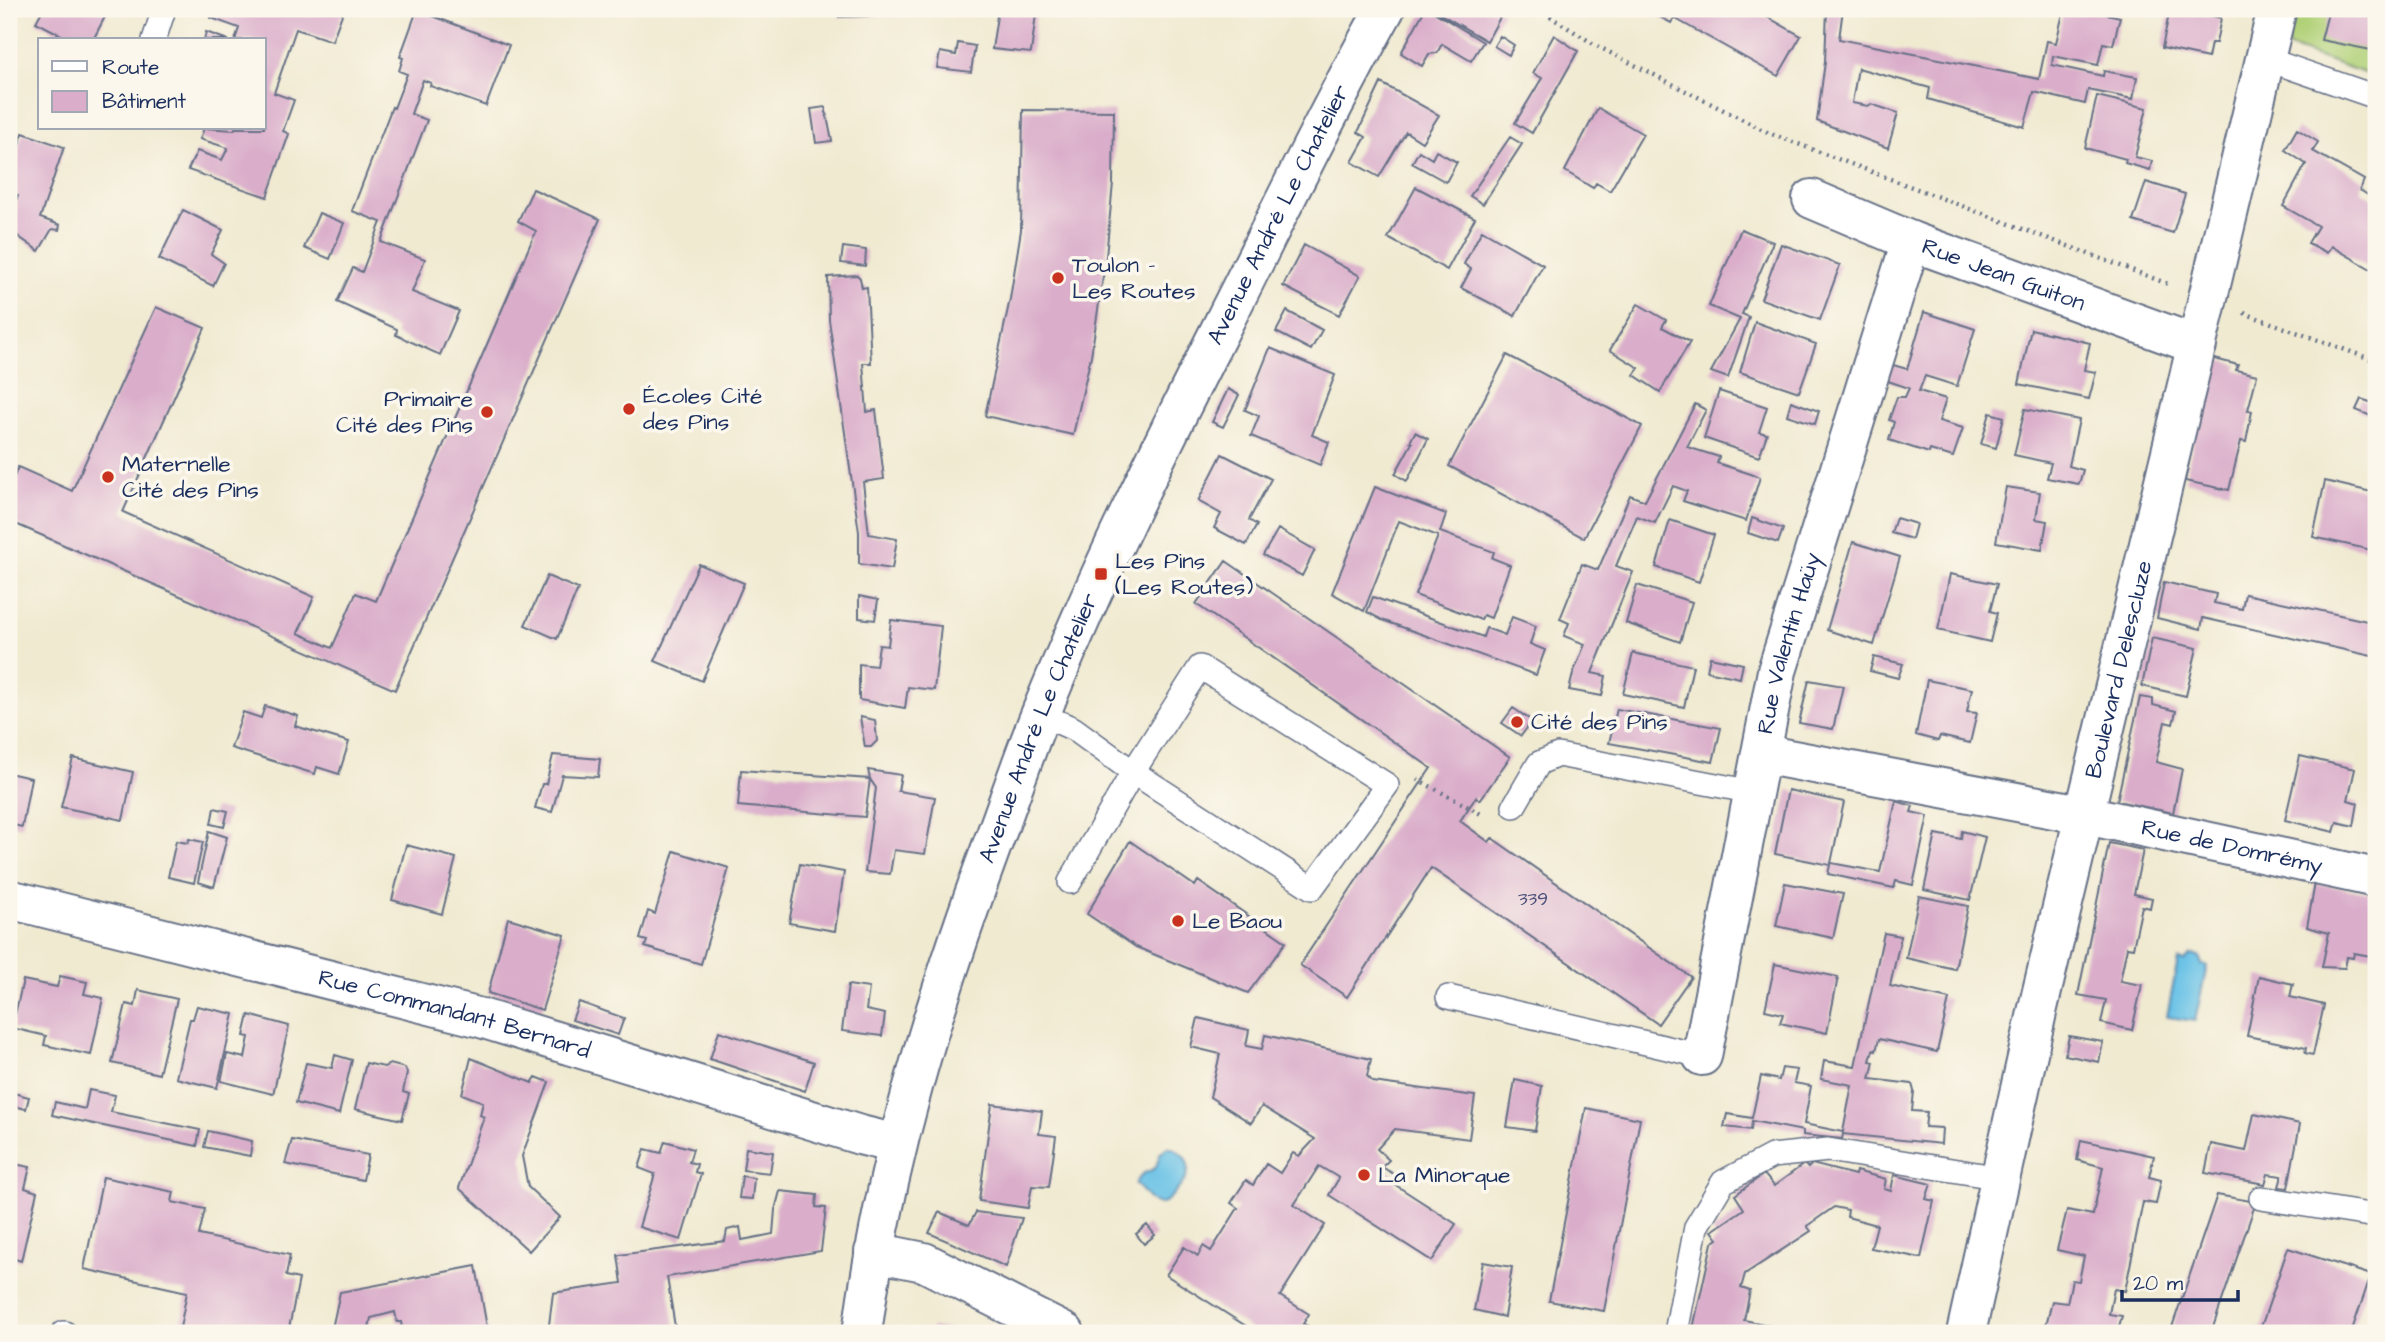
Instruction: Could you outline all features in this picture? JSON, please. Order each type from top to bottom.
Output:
[{"type":"street","name":"Avenue André Le Chatelier","points":[[862,1333],[874,1252],[897,1144],[931,1018],[1040,714],[1084,610],[1183,403],[1352,68],[1385,9]]},
{"type":"street","name":"Boulevard Delescluze","points":[[1966,1333],[2038,1008],[2277,9]]},
{"type":"street","name":"Rue Jean Guiton","points":[[1812,199],[1912,241],[2197,345]]},
{"type":"street","name":"Rue Valentin Haüy","points":[[1702,1056],[1777,671],[1912,241]]},
{"type":"street","name":"Rue de Domrémy","points":[[1760,754],[2086,815],[2376,878]]},
{"type":"street","name":"Rue Commandant Bernard","points":[[9,899],[481,1018],[860,1135],[897,1144]]},
{"type":"street","points":[[874,1252],[924,1262],[1065,1333]]},
{"type":"lane","points":[[155,38],[164,9]]},
{"type":"lane","points":[[2266,60],[2376,97]]},
{"type":"lane","points":[[1040,714],[1074,729],[1133,772],[1311,888],[1387,785],[1200,667],[1133,772],[1070,882]]},
{"type":"lane","points":[[1514,806],[1539,763],[1558,755],[1753,792]]},
{"type":"lane","points":[[1448,997],[1702,1056]]},
{"type":"lane","points":[[1676,1333],[1696,1227],[1723,1182],[1772,1156],[1828,1150],[2001,1178]]},
{"type":"lane","points":[[2261,1198],[2376,1216]]},
{"type":"path","points":[[1538,9],[1597,46],[1769,133],[2178,288]]},
{"type":"path","points":[[2239,311],[2376,362]]},
{"type":"path","points":[[1387,785],[1413,776],[1486,817],[1514,806]]},
{"type":"green space","points":[[2294,9],[2376,9],[2376,77],[2287,46]]},
{"type":"water","points":[[2191,955],[2199,956],[2202,965],[2207,966],[2195,1021],[2167,1017],[2178,960],[2184,961]]},
{"type":"water","points":[[1166,1148],[1181,1154],[1188,1167],[1184,1180],[1163,1204],[1150,1200],[1135,1184],[1142,1174],[1156,1167],[1160,1154]]},
{"type":"building","points":[[43,9],[109,9],[94,38],[67,38],[36,22]]},
{"type":"building","points":[[214,9],[239,9],[248,12],[249,9],[344,9],[332,41],[296,29],[274,93],[294,100],[283,131],[289,134],[267,197],[188,170],[197,151],[222,160],[228,148],[200,139],[203,130],[266,130],[266,38],[236,38],[239,28],[211,18]]},
{"type":"building","points":[[838,9],[898,9],[898,15],[839,17]]},
{"type":"building","points":[[998,9],[1036,14],[1031,53],[992,49]]},
{"type":"building","points":[[1425,9],[1483,42],[1471,61],[1442,44],[1437,53],[1429,54],[1422,66],[1401,53]]},
{"type":"building","points":[[1432,9],[1496,9],[1503,12],[1487,41]]},
{"type":"building","points":[[1645,9],[1753,9],[1801,36],[1778,76],[1674,18],[1671,23]]},
{"type":"building","points":[[1827,9],[1843,9],[1839,39],[2039,79],[2047,41],[2056,43],[2064,9],[2084,9],[2120,17],[2113,45],[2103,43],[2098,65],[2053,56],[2052,65],[2103,76],[2104,71],[2137,77],[2133,99],[2088,90],[2085,104],[2034,92],[2024,127],[1928,99],[1930,88],[1858,68],[1852,103],[1868,106],[1871,104],[1898,113],[1888,148],[1817,121],[1825,62]]},
{"type":"building","points":[[2170,9],[2183,9],[2221,18],[2216,43],[2211,43],[2208,58],[2162,48]]},
{"type":"building","points":[[2329,9],[2370,9],[2369,15],[2376,17],[2376,51],[2321,40]]},
{"type":"building","points":[[417,10],[509,45],[486,106],[430,86],[431,83],[423,80],[411,114],[427,120],[381,242],[425,259],[412,292],[459,311],[440,355],[396,335],[397,329],[337,302],[353,268],[362,272],[381,222],[352,211],[407,74],[399,71],[403,58],[400,57]]},
{"type":"building","points":[[206,32],[222,38],[204,38]]},
{"type":"building","points":[[1554,35],[1578,51],[1532,133],[1515,123],[1542,78],[1533,73]]},
{"type":"building","points":[[1500,36],[1514,45],[1509,55],[1494,46]]},
{"type":"building","points":[[958,43],[975,46],[971,72],[937,68],[940,52],[956,55]]},
{"type":"building","points":[[1381,83],[1439,115],[1422,142],[1406,132],[1379,177],[1352,162],[1366,137],[1358,132]]},
{"type":"building","points":[[2097,96],[2147,108],[2135,157],[2152,161],[2150,170],[2125,163],[2126,159],[2085,148]]},
{"type":"building","points":[[825,107],[832,141],[816,143],[811,109]]},
{"type":"building","points":[[1598,108],[1643,134],[1610,191],[1596,183],[1593,188],[1565,171]]},
{"type":"building","name":"Toulon - Les Routes","points":[[1023,110],[1114,111],[1113,183],[1106,257],[1091,356],[1073,435],[985,416],[1010,299],[1021,230]]},
{"type":"building","points":[[2297,129],[2318,142],[2313,151],[2364,180],[2360,190],[2376,200],[2376,272],[2331,246],[2327,253],[2308,243],[2318,226],[2283,206],[2306,164],[2285,150]]},
{"type":"building","points":[[23,133],[64,147],[40,218],[60,225],[59,230],[52,229],[39,251],[9,230],[9,219],[18,195],[9,191],[9,174]]},
{"type":"building","points":[[1510,137],[1522,144],[1483,204],[1470,196]]},
{"type":"building","points":[[1419,151],[1432,159],[1436,151],[1457,162],[1446,182],[1412,163]]},
{"type":"building","points":[[2146,182],[2185,194],[2173,233],[2133,221]]},
{"type":"building","points":[[1416,187],[1475,218],[1447,270],[1388,238]]},
{"type":"building","points":[[533,189],[600,219],[395,690],[9,521],[9,488],[18,467],[72,491],[156,307],[205,328],[123,512],[314,597],[298,633],[332,648],[356,593],[376,601],[536,231],[518,221]]},
{"type":"building","points":[[183,210],[223,230],[211,254],[224,263],[213,286],[159,259]]},
{"type":"building","points":[[319,213],[344,223],[330,259],[304,248]]},
{"type":"building","points":[[1741,229],[1773,242],[1742,314],[1749,317],[1728,378],[1711,372],[1740,319],[1709,306]]},
{"type":"building","points":[[1482,230],[1543,265],[1515,316],[1461,288],[1471,269],[1464,264]]},
{"type":"building","points":[[1781,244],[1840,265],[1820,320],[1761,299]]},
{"type":"building","points":[[1304,245],[1360,276],[1339,315],[1283,286]]},
{"type":"building","points":[[843,247],[866,250],[865,266],[841,263]]},
{"type":"building","points":[[857,275],[862,288],[867,287],[871,363],[863,363],[867,412],[876,410],[884,479],[863,482],[869,534],[897,539],[892,569],[859,564],[859,532],[829,320],[828,277]]},
{"type":"building","points":[[1638,304],[1666,320],[1662,327],[1690,342],[1660,392],[1634,375],[1639,368],[1610,350]]},
{"type":"building","points":[[1287,311],[1322,330],[1311,350],[1276,332]]},
{"type":"building","points":[[1924,312],[1975,329],[1957,386],[1925,376],[1919,391],[1946,399],[1939,421],[1963,428],[1953,457],[1930,450],[1929,453],[1889,440],[1894,422],[1889,420],[1897,397],[1905,397],[1909,388],[1888,381],[1893,365],[1907,369]]},
{"type":"building","points":[[1755,322],[1816,344],[1799,392],[1740,372]]},
{"type":"building","points":[[2031,329],[2090,343],[2084,370],[2096,372],[2089,399],[2019,384]]},
{"type":"building","points":[[1270,348],[1335,375],[1312,435],[1329,442],[1320,465],[1251,436],[1259,416],[1245,410]]},
{"type":"building","points":[[1507,355],[1642,426],[1584,538],[1449,466]]},
{"type":"building","points":[[2211,358],[2238,365],[2236,370],[2257,375],[2248,410],[2252,411],[2246,442],[2241,441],[2229,490],[2185,481]]},
{"type":"building","points":[[1228,389],[1239,395],[1223,427],[1212,422]]},
{"type":"building","points":[[1719,391],[1767,407],[1759,432],[1767,434],[1759,457],[1704,438]]},
{"type":"building","points":[[2361,399],[2376,404],[2376,418],[2356,410]]},
{"type":"building","points":[[1791,401],[1819,411],[1815,424],[1787,415]]},
{"type":"building","points":[[1695,404],[1706,410],[1687,447],[1719,457],[1717,463],[1760,477],[1746,521],[1683,501],[1687,491],[1673,486],[1655,523],[1637,516],[1616,566],[1633,572],[1592,673],[1606,676],[1602,696],[1569,690],[1585,644],[1564,636],[1569,623],[1560,619],[1582,564],[1598,570],[1630,495],[1645,501]]},
{"type":"building","points":[[2025,409],[2079,420],[2069,466],[2083,470],[2079,484],[2047,478],[2051,463],[2014,455]]},
{"type":"building","points":[[1990,413],[2004,417],[1996,448],[1981,444]]},
{"type":"building","points":[[1415,432],[1428,439],[1407,481],[1395,474]]},
{"type":"building","points":[[1222,454],[1271,479],[1249,520],[1257,525],[1246,545],[1214,528],[1221,514],[1198,501]]},
{"type":"building","points":[[2325,481],[2376,493],[2376,551],[2313,537]]},
{"type":"building","points":[[1375,487],[1446,514],[1440,532],[1494,552],[1492,558],[1510,565],[1491,618],[1483,615],[1481,620],[1415,595],[1438,536],[1399,521],[1364,611],[1332,593]]},
{"type":"building","points":[[2006,487],[2040,492],[2036,519],[2047,521],[2042,550],[1996,542]]},
{"type":"building","points":[[1752,518],[1783,529],[1778,543],[1748,533]]},
{"type":"building","points":[[1896,518],[1916,524],[1912,539],[1891,533]]},
{"type":"building","points":[[1670,520],[1714,535],[1699,582],[1656,567]]},
{"type":"building","points":[[1278,529],[1315,550],[1302,576],[1263,555]]},
{"type":"building","points":[[1853,542],[1900,557],[1874,645],[1827,630]]},
{"type":"building","points":[[1226,561],[1510,757],[1480,800],[1476,797],[1460,821],[1489,842],[1492,838],[1691,977],[1658,1024],[1431,868],[1347,997],[1300,965],[1431,768],[1196,604]]},
{"type":"building","points":[[699,564],[744,583],[702,681],[655,661]]},
{"type":"building","points":[[1950,574],[1997,584],[1990,611],[1997,613],[1990,642],[1938,630]]},
{"type":"building","points":[[547,576],[578,589],[557,639],[525,625]]},
{"type":"building","points":[[2164,582],[2216,594],[2214,603],[2242,609],[2245,594],[2376,623],[2376,657],[2203,618],[2201,629],[2157,618]]},
{"type":"building","points":[[1637,585],[1692,602],[1680,642],[1626,623]]},
{"type":"building","points":[[859,596],[878,600],[875,620],[859,618]]},
{"type":"building","points":[[1373,597],[1483,637],[1486,628],[1505,635],[1512,617],[1536,626],[1530,644],[1545,650],[1536,675],[1382,620],[1367,612]]},
{"type":"building","points":[[891,620],[941,626],[934,690],[908,687],[905,708],[859,700],[859,664],[876,666],[879,645],[888,646]]},
{"type":"building","points":[[2152,638],[2197,648],[2186,696],[2142,686]]},
{"type":"building","points":[[1633,653],[1693,666],[1684,707],[1623,694]]},
{"type":"building","points":[[1710,657],[1743,664],[1740,678],[1707,671]]},
{"type":"building","points":[[1874,657],[1903,664],[1898,678],[1870,671]]},
{"type":"building","points":[[1809,680],[1843,686],[1833,729],[1799,723]]},
{"type":"building","points":[[1927,680],[1972,689],[1967,712],[1977,713],[1970,743],[1940,736],[1938,741],[1916,735]]},
{"type":"building","points":[[2140,697],[2153,699],[2153,705],[2176,711],[2173,724],[2165,722],[2156,762],[2182,769],[2173,813],[2117,801]]},
{"type":"building","points":[[265,706],[298,716],[295,726],[349,742],[339,774],[317,767],[315,774],[231,748],[243,712],[261,718]]},
{"type":"building","name":"Cité des Pins","points":[[1513,708],[1532,721],[1521,736],[1502,723]]},
{"type":"building","points":[[1617,709],[1721,728],[1713,762],[1609,743]]},
{"type":"building","points":[[860,717],[875,720],[877,741],[871,747],[865,747]]},
{"type":"building","points":[[553,755],[600,759],[598,777],[562,775],[552,812],[535,808],[542,784],[546,784]]},
{"type":"building","points":[[2300,756],[2355,769],[2348,800],[2358,803],[2354,826],[2337,822],[2334,832],[2285,820]]},
{"type":"building","points":[[73,758],[133,772],[123,820],[61,807]]},
{"type":"building","points":[[741,770],[870,779],[865,817],[738,806]]},
{"type":"building","points":[[868,770],[901,775],[898,791],[935,797],[925,854],[894,850],[890,874],[865,872],[876,788]]},
{"type":"building","points":[[9,773],[31,778],[22,827],[9,824]]},
{"type":"building","points":[[1788,790],[1844,802],[1831,863],[1880,872],[1896,801],[1913,806],[1911,812],[1928,816],[1913,885],[1896,881],[1894,888],[1828,874],[1830,865],[1775,854]]},
{"type":"building","points":[[214,808],[228,811],[224,827],[211,824]]},
{"type":"building","points":[[209,831],[227,837],[214,887],[198,882]]},
{"type":"building","points":[[1962,831],[1985,837],[1970,900],[1924,890],[1936,834],[1961,839]]},
{"type":"building","points":[[189,839],[203,842],[194,883],[168,877],[176,841],[188,843]]},
{"type":"building","name":"Le Baou","points":[[1130,841],[1195,886],[1198,881],[1286,942],[1248,993],[1136,947],[1087,914]]},
{"type":"building","points":[[2109,843],[2143,850],[2134,894],[2152,898],[2150,908],[2142,906],[2133,948],[2127,947],[2120,981],[2142,985],[2132,1030],[2101,1023],[2106,1000],[2078,995]]},
{"type":"building","points":[[406,845],[456,858],[442,914],[392,900]]},
{"type":"building","points":[[674,851],[729,868],[701,964],[645,947],[647,941],[640,939],[648,911],[655,914]]},
{"type":"building","points":[[800,864],[844,872],[835,931],[789,923]]},
{"type":"building","points":[[1785,883],[1843,894],[1833,938],[1776,926]]},
{"type":"building","points":[[2315,883],[2376,894],[2376,942],[2371,956],[2354,953],[2353,958],[2347,957],[2345,968],[2322,967],[2329,933],[2307,927]]},
{"type":"building","points":[[1919,896],[1968,906],[1955,969],[1906,958]]},
{"type":"building","points":[[508,918],[565,935],[542,1010],[488,993]]},
{"type":"building","points":[[1884,933],[1901,936],[1890,986],[1949,999],[1937,1052],[1879,1039],[1870,1061],[1874,1062],[1870,1079],[1912,1084],[1912,1111],[1927,1112],[1925,1127],[1942,1128],[1941,1144],[1843,1134],[1842,1139],[1803,1135],[1803,1131],[1752,1121],[1751,1130],[1724,1127],[1727,1114],[1752,1118],[1761,1076],[1779,1080],[1782,1068],[1797,1070],[1794,1083],[1811,1086],[1804,1124],[1843,1132],[1852,1085],[1821,1079],[1824,1061],[1855,1066]]},
{"type":"building","points":[[1775,964],[1838,977],[1827,1033],[1780,1023],[1783,1014],[1765,1010]]},
{"type":"building","points":[[60,976],[87,982],[84,994],[103,998],[91,1055],[44,1045],[46,1036],[12,1028],[23,980],[57,987]]},
{"type":"building","points":[[2259,976],[2293,984],[2290,997],[2324,1005],[2313,1055],[2305,1053],[2306,1048],[2247,1036]]},
{"type":"building","points":[[848,985],[869,988],[866,1010],[885,1014],[882,1036],[842,1031]]},
{"type":"building","points":[[138,990],[177,999],[159,1074],[112,1063],[126,1004],[135,1006]]},
{"type":"building","points":[[579,1002],[624,1018],[618,1035],[572,1020]]},
{"type":"building","points":[[197,1006],[234,1014],[217,1088],[176,1078],[190,1019],[193,1019]]},
{"type":"building","points":[[249,1015],[289,1026],[273,1094],[221,1081],[227,1054],[245,1058],[249,1037],[244,1036]]},
{"type":"building","name":"La Minorque","points":[[1198,1018],[1249,1030],[1246,1046],[1262,1049],[1265,1035],[1371,1059],[1367,1076],[1373,1082],[1475,1096],[1469,1139],[1395,1129],[1377,1149],[1389,1160],[1382,1167],[1399,1177],[1394,1184],[1456,1224],[1432,1261],[1329,1195],[1339,1178],[1319,1166],[1294,1205],[1325,1225],[1280,1296],[1309,1314],[1303,1324],[1308,1326],[1303,1333],[1257,1333],[1166,1275],[1184,1247],[1198,1256],[1203,1246],[1211,1251],[1238,1208],[1231,1203],[1246,1180],[1253,1185],[1266,1164],[1280,1173],[1293,1153],[1299,1156],[1315,1139],[1262,1106],[1251,1123],[1210,1097],[1220,1054],[1191,1047]]},
{"type":"building","points":[[719,1031],[814,1062],[805,1091],[710,1059]]},
{"type":"building","points":[[2069,1036],[2103,1042],[2099,1062],[2065,1055]]},
{"type":"building","points":[[335,1055],[352,1060],[339,1114],[296,1103],[306,1063],[332,1068]]},
{"type":"building","points":[[471,1058],[532,1083],[536,1077],[549,1082],[522,1156],[528,1187],[560,1217],[529,1251],[459,1188],[484,1117],[480,1115],[483,1102],[462,1094]]},
{"type":"building","points":[[366,1063],[405,1068],[407,1073],[403,1092],[409,1094],[402,1120],[355,1109]]},
{"type":"building","points":[[1515,1080],[1542,1086],[1535,1131],[1507,1127]]},
{"type":"building","points":[[89,1090],[115,1095],[111,1112],[200,1130],[197,1146],[52,1115],[55,1102],[85,1109]]},
{"type":"building","points":[[9,1092],[29,1097],[26,1109],[9,1105]]},
{"type":"building","points":[[992,1104],[1042,1111],[1039,1134],[1056,1136],[1049,1187],[1032,1186],[1028,1208],[979,1201]]},
{"type":"building","points":[[1586,1108],[1640,1119],[1604,1311],[1549,1301]]},
{"type":"building","points":[[2254,1114],[2300,1124],[2288,1188],[2279,1187],[2282,1176],[2268,1174],[2265,1184],[2205,1173],[2211,1144],[2246,1151]]},
{"type":"building","points":[[208,1131],[252,1141],[250,1156],[204,1147]]},
{"type":"building","points":[[292,1140],[368,1155],[363,1180],[285,1164]]},
{"type":"building","points":[[2081,1140],[2154,1156],[2149,1177],[2161,1180],[2156,1204],[2143,1202],[2125,1291],[2114,1289],[2109,1314],[2122,1316],[2117,1333],[2044,1333],[2052,1301],[2067,1303],[2072,1280],[2079,1281],[2084,1256],[2057,1250],[2067,1210],[2093,1215],[2103,1167],[2077,1160]]},
{"type":"building","points":[[665,1141],[693,1149],[689,1162],[697,1164],[695,1172],[701,1174],[681,1240],[639,1227],[655,1174],[639,1168],[645,1149],[661,1153]]},
{"type":"building","points":[[746,1148],[773,1152],[770,1173],[743,1170]]},
{"type":"building","points":[[9,1163],[30,1167],[25,1188],[37,1192],[21,1261],[9,1257]]},
{"type":"building","points":[[1804,1164],[1808,1168],[1812,1164],[1855,1175],[1856,1171],[1886,1179],[1884,1189],[1891,1191],[1894,1175],[1931,1184],[1926,1199],[1934,1201],[1921,1258],[1871,1248],[1877,1225],[1847,1217],[1848,1210],[1834,1207],[1807,1226],[1811,1231],[1745,1274],[1741,1288],[1750,1291],[1744,1320],[1769,1325],[1768,1333],[1692,1333],[1712,1243],[1718,1239],[1712,1231],[1744,1209],[1735,1195],[1764,1174],[1774,1186]]},
{"type":"building","points":[[742,1176],[754,1178],[752,1199],[739,1198]]},
{"type":"building","points":[[103,1177],[174,1192],[172,1202],[205,1209],[199,1235],[290,1255],[286,1276],[299,1279],[288,1333],[179,1333],[187,1292],[84,1269]]},
{"type":"building","points":[[780,1191],[817,1195],[816,1207],[826,1208],[821,1251],[667,1277],[676,1333],[548,1333],[553,1293],[622,1283],[618,1255],[725,1241],[727,1230],[740,1227],[742,1240],[773,1234]]},
{"type":"building","points":[[2217,1195],[2256,1202],[2211,1333],[2170,1333]]},
{"type":"building","points":[[939,1212],[969,1225],[976,1212],[1022,1218],[1006,1267],[929,1233]]},
{"type":"building","points":[[1147,1225],[1155,1235],[1144,1244],[1136,1234]]},
{"type":"building","points":[[2288,1248],[2371,1275],[2351,1333],[2259,1333]]},
{"type":"building","points":[[1483,1262],[1512,1267],[1504,1317],[1474,1310]]},
{"type":"building","points":[[476,1266],[488,1333],[403,1333],[395,1312],[371,1318],[368,1333],[331,1333],[340,1292]]},
{"type":"building","points":[[932,1327],[965,1332],[965,1333],[931,1333]]},
{"type":"place","name":"Toulon - Les Routes","points":[[1058,278]]},
{"type":"place","name":"Écoles Cité des Pins","points":[[629,409]]},
{"type":"place","name":"Primaire Cité des Pins","points":[[487,412]]},
{"type":"place","name":"Maternelle Cité des Pins","points":[[108,477]]},
{"type":"place","name":"Les Pins (Les Routes)","points":[[1101,574]]},
{"type":"place","name":"Cité des Pins","points":[[1517,722]]},
{"type":"place","name":"Le Baou","points":[[1178,921]]},
{"type":"place","name":"La Minorque","points":[[1364,1175]]}]
